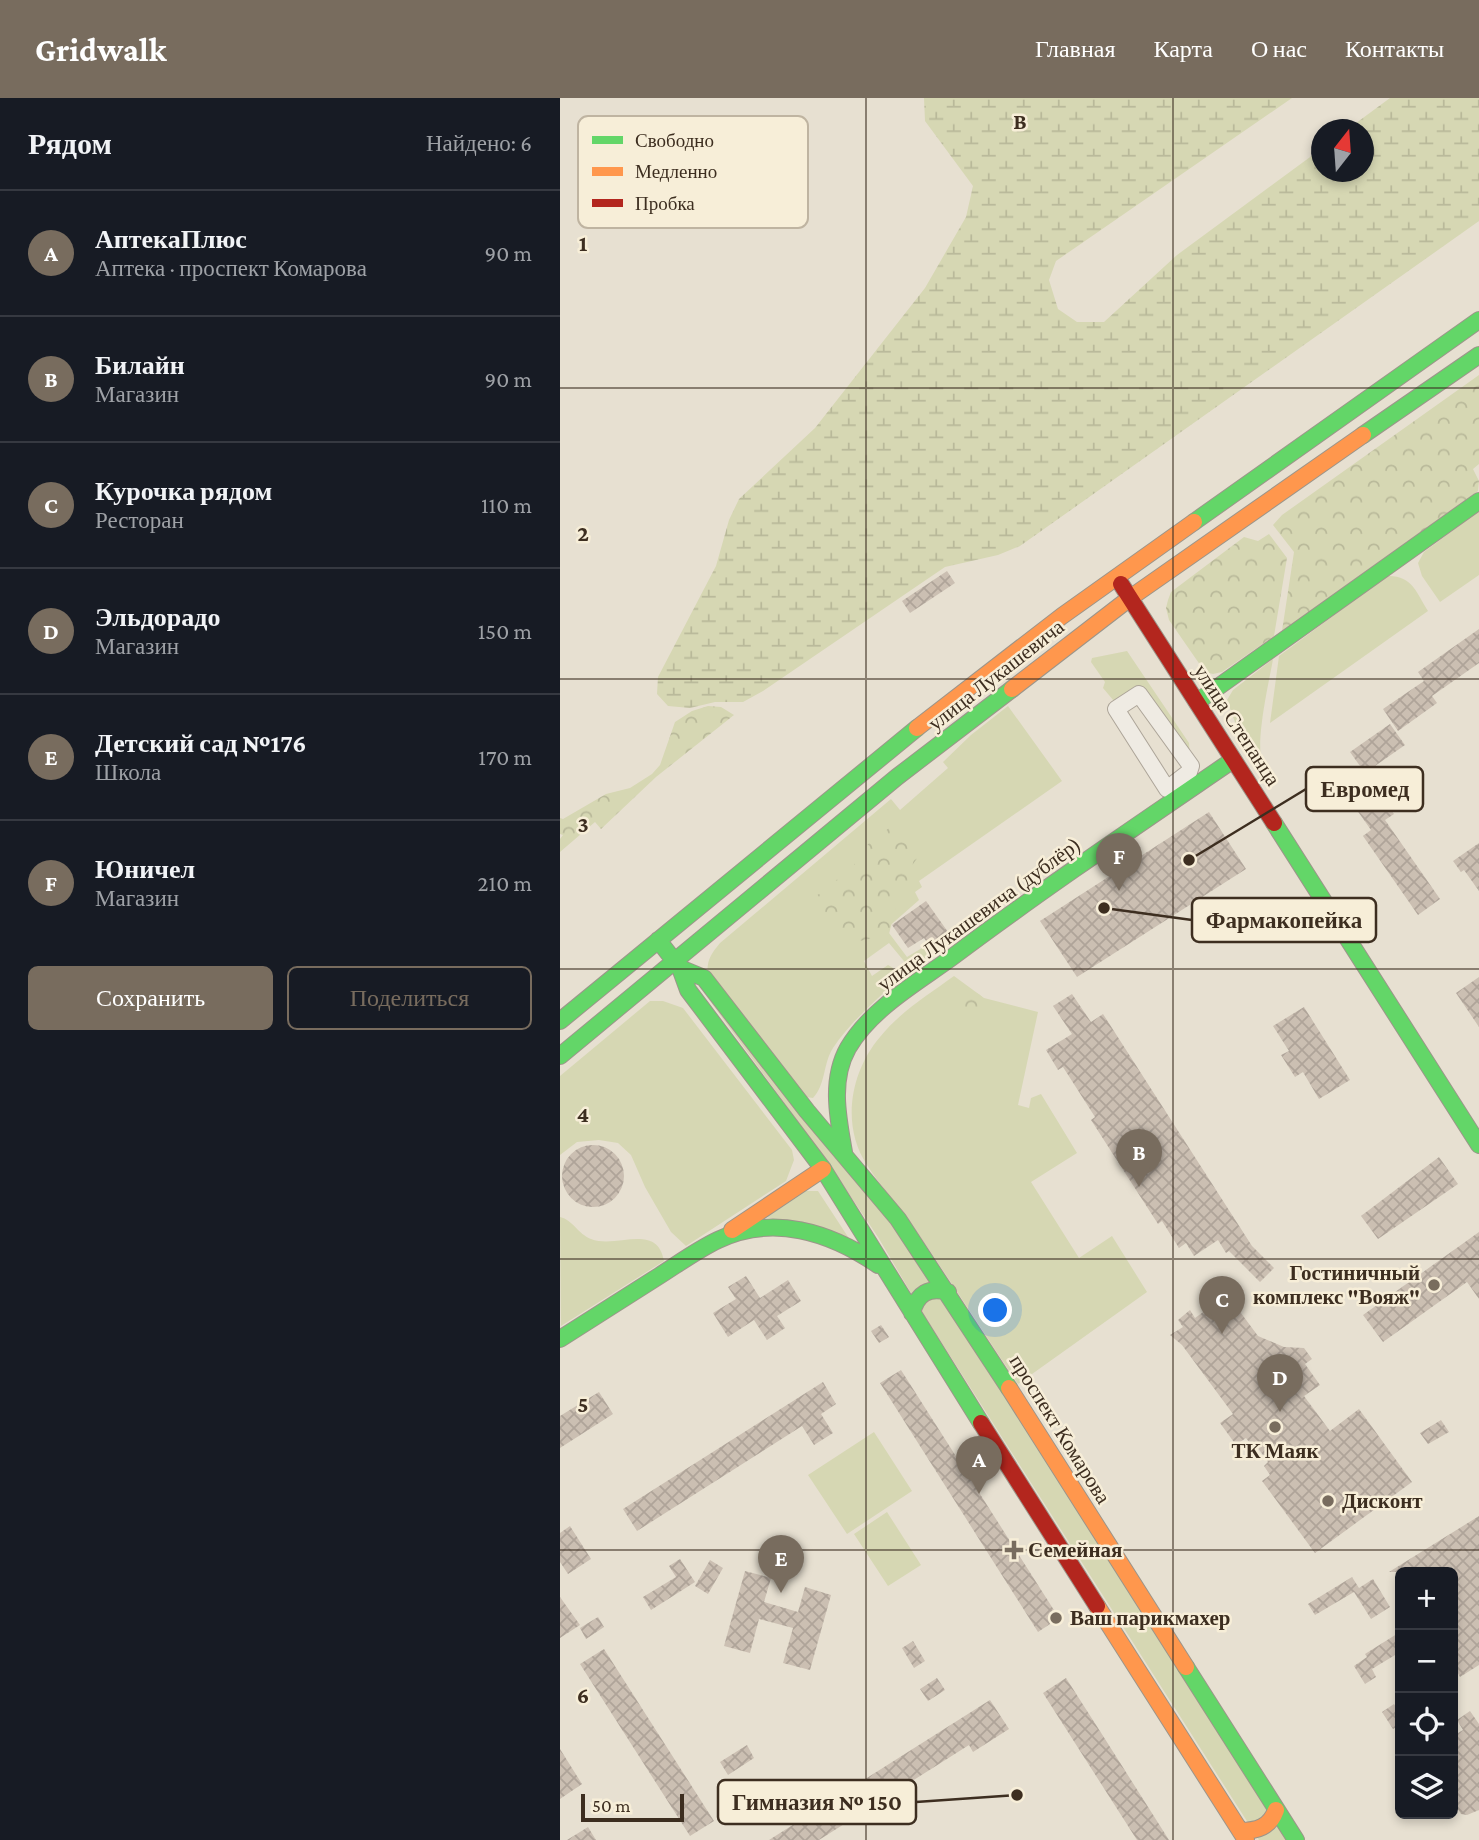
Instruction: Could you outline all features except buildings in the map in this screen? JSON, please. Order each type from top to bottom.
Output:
[{"type":"main road","name":"улица Лукашевича","points":[[560,1021],[882,755],[1116,576],[1479,320]]},
{"type":"main road","name":"улица Лукашевича","points":[[560,1056],[678,964],[897,777],[1130,598],[1479,355]]},
{"type":"main road","points":[[1197,702],[1479,501]]},
{"type":"main road","name":"улица Степанца","points":[[1116,576],[1479,1145]]},
{"type":"main road","name":"улица Лукашевича (дублёр)","points":[[845,1156],[837,1115],[840,1066],[849,1047],[864,1029],[901,995],[976,938],[1233,760]]},
{"type":"main road","name":"проспект Комарова","points":[[658,940],[678,964],[688,990],[823,1169],[1243,1835]]},
{"type":"main road","name":"проспект Комарова","points":[[678,964],[704,978],[807,1111],[898,1219],[948,1292],[1296,1840]]},
{"type":"main road","points":[[807,1111],[825,1106],[837,1088]]},
{"type":"main road","points":[[560,1339],[823,1169]]},
{"type":"main road","points":[[720,1238],[755,1229],[791,1228],[827,1235],[859,1250],[887,1273]]},
{"type":"main road","points":[[912,1313],[913,1303],[928,1289],[948,1292]]},
{"type":"main road","points":[[1243,1835],[1269,1825],[1276,1810]]},
{"type":"street","points":[[1139,694],[1191,766],[1189,772],[1167,789],[1116,709],[1139,694]]},
{"type":"green space","points":[[924,98],[1292,98],[1056,261],[1049,280],[1058,309],[1077,322],[1104,322],[1177,255],[1311,156],[1311,182],[1374,182],[1374,119],[1362,119],[1390,98],[1479,98],[1479,221],[1020,546],[998,555],[945,567],[743,702],[715,702],[690,708],[668,706],[657,694],[658,677],[716,566],[729,520],[739,499],[815,428],[925,288],[966,217],[973,186],[925,121]]},
{"type":"green space","points":[[1479,375],[1479,464],[1473,469],[1479,481],[1478,491],[1282,631],[1294,552],[1273,525],[1282,515]]},
{"type":"green space","points":[[1479,511],[1479,575],[1440,602],[1422,576],[1418,563],[1424,552]]},
{"type":"green space","points":[[1269,534],[1287,558],[1274,636],[1222,672],[1205,672],[1169,620],[1166,608],[1171,592],[1244,537],[1258,541]]},
{"type":"green space","points":[[1387,576],[1402,578],[1408,582],[1428,611],[1270,723],[1279,656]]},
{"type":"green space","points":[[1127,651],[1189,743],[1190,758],[1139,694],[1119,707],[1103,688],[1105,682],[1091,662],[1092,658]]},
{"type":"green space","points":[[1273,659],[1261,731],[1261,758],[1264,767],[1257,771],[1244,747],[1227,700],[1233,690]]},
{"type":"green space","points":[[708,706],[721,707],[734,715],[656,777],[601,829],[595,822],[560,852],[560,839],[563,835],[560,834],[560,818],[563,819],[606,794],[630,788],[652,774],[660,765],[675,722],[692,711]]},
{"type":"green space","points":[[1008,706],[1062,781],[919,881],[922,887],[915,892],[919,900],[886,929],[907,957],[952,930],[955,934],[952,940],[913,972],[889,943],[864,961],[872,976],[888,965],[893,968],[898,979],[840,1038],[830,1054],[817,1092],[813,1098],[806,1097],[708,976],[712,954],[720,943],[891,799],[900,810],[948,768],[943,762],[971,735]]},
{"type":"green space","points":[[902,818],[915,840],[918,857],[908,871],[913,888],[896,906],[889,934],[881,932],[869,939],[855,942],[845,934],[833,932],[825,922],[812,919],[804,911],[812,896],[820,894],[854,865],[867,845]]},
{"type":"green space","points":[[954,976],[984,998],[1038,1012],[1018,1105],[1029,1108],[1031,1098],[1041,1094],[1077,1153],[1031,1182],[1079,1258],[1112,1236],[1147,1292],[1018,1384],[915,1229],[867,1165],[854,1133],[852,1117],[856,1083],[870,1051],[896,1020]]},
{"type":"green space","points":[[696,982],[890,1222],[945,1302],[1287,1840],[1259,1840],[924,1315],[878,1237],[824,1157]]},
{"type":"green space","points":[[971,992],[982,996],[986,1007],[982,1018],[971,1022],[960,1018],[956,1007],[960,996]]},
{"type":"green space","points":[[650,1001],[663,1001],[683,1008],[792,1150],[794,1160],[786,1181],[686,1246],[671,1232],[645,1187],[631,1155],[618,1143],[599,1140],[577,1142],[560,1155],[560,1076]]},
{"type":"green space","points":[[805,1191],[818,1191],[852,1243],[763,1216]]},
{"type":"green space","points":[[560,1217],[591,1239],[635,1239],[653,1243],[660,1249],[664,1261],[561,1326]]},
{"type":"green space","points":[[874,1432],[912,1491],[847,1534],[808,1475]]},
{"type":"green space","points":[[887,1512],[921,1565],[888,1586],[854,1534]]},
{"type":"traffic: fast","points":[[1194,522],[1479,320]]},
{"type":"traffic: fast","points":[[1363,435],[1479,355]]},
{"type":"traffic: fast","points":[[1197,702],[1479,501]]},
{"type":"traffic: fast","points":[[560,1056],[897,777],[1012,689]]},
{"type":"traffic: fast","points":[[560,1021],[917,728]]},
{"type":"traffic: fast","points":[[844,1152],[837,1099],[839,1073],[848,1048],[869,1021],[895,998],[1021,907],[1233,760]]},
{"type":"traffic: fast","points":[[1274,823],[1479,1145]]},
{"type":"traffic: fast","points":[[658,940],[680,968],[688,990],[823,1169],[981,1423]]},
{"type":"traffic: fast","points":[[680,968],[704,978],[807,1111],[898,1219],[1009,1388]]},
{"type":"traffic: fast","points":[[560,1339],[695,1253],[739,1232],[759,1228],[801,1230],[860,1253],[878,1265]]},
{"type":"traffic: fast","points":[[912,1313],[917,1301],[925,1293],[935,1290],[948,1292]]},
{"type":"traffic: fast","points":[[1186,1667],[1296,1840]]},
{"type":"traffic: slow","points":[[1012,689],[1130,598],[1363,435]]},
{"type":"traffic: slow","points":[[917,728],[1062,616],[1194,522]]},
{"type":"traffic: slow","points":[[732,1230],[823,1169]]},
{"type":"traffic: slow","points":[[1009,1388],[1186,1667]]},
{"type":"traffic: slow","points":[[1097,1606],[1246,1840]]},
{"type":"traffic: slow","points":[[1240,1831],[1262,1827],[1276,1810]]},
{"type":"traffic: jam","points":[[1121,584],[1274,823]]},
{"type":"traffic: jam","points":[[981,1423],[1097,1606]]},
{"type":"place","name":"Евромед","points":[[1189,860]]},
{"type":"place","name":"Юничел","points":[[1119,891]]},
{"type":"place","name":"Фармакопейка","points":[[1104,908]]},
{"type":"place","name":"Билайн","points":[[1139,1187]]},
{"type":"place","name":"Гостиничный комплекс \"Вояж\"","points":[[1434,1285]]},
{"type":"place","name":"Курочка рядом","points":[[1222,1334]]},
{"type":"place","name":"Эльдорадо","points":[[1280,1412]]},
{"type":"place","name":"ТК Маяк","points":[[1275,1427]]},
{"type":"place","name":"АптекаПлюс","points":[[979,1494]]},
{"type":"place","name":"Дисконт","points":[[1328,1501]]},
{"type":"place","name":"Семейная","points":[[1014,1550]]},
{"type":"place","name":"Детский сад №176","points":[[781,1593]]},
{"type":"place","name":"Ваш парикмахер","points":[[1056,1618]]},
{"type":"place","name":"Гимназия № 150","points":[[1017,1795]]}]
